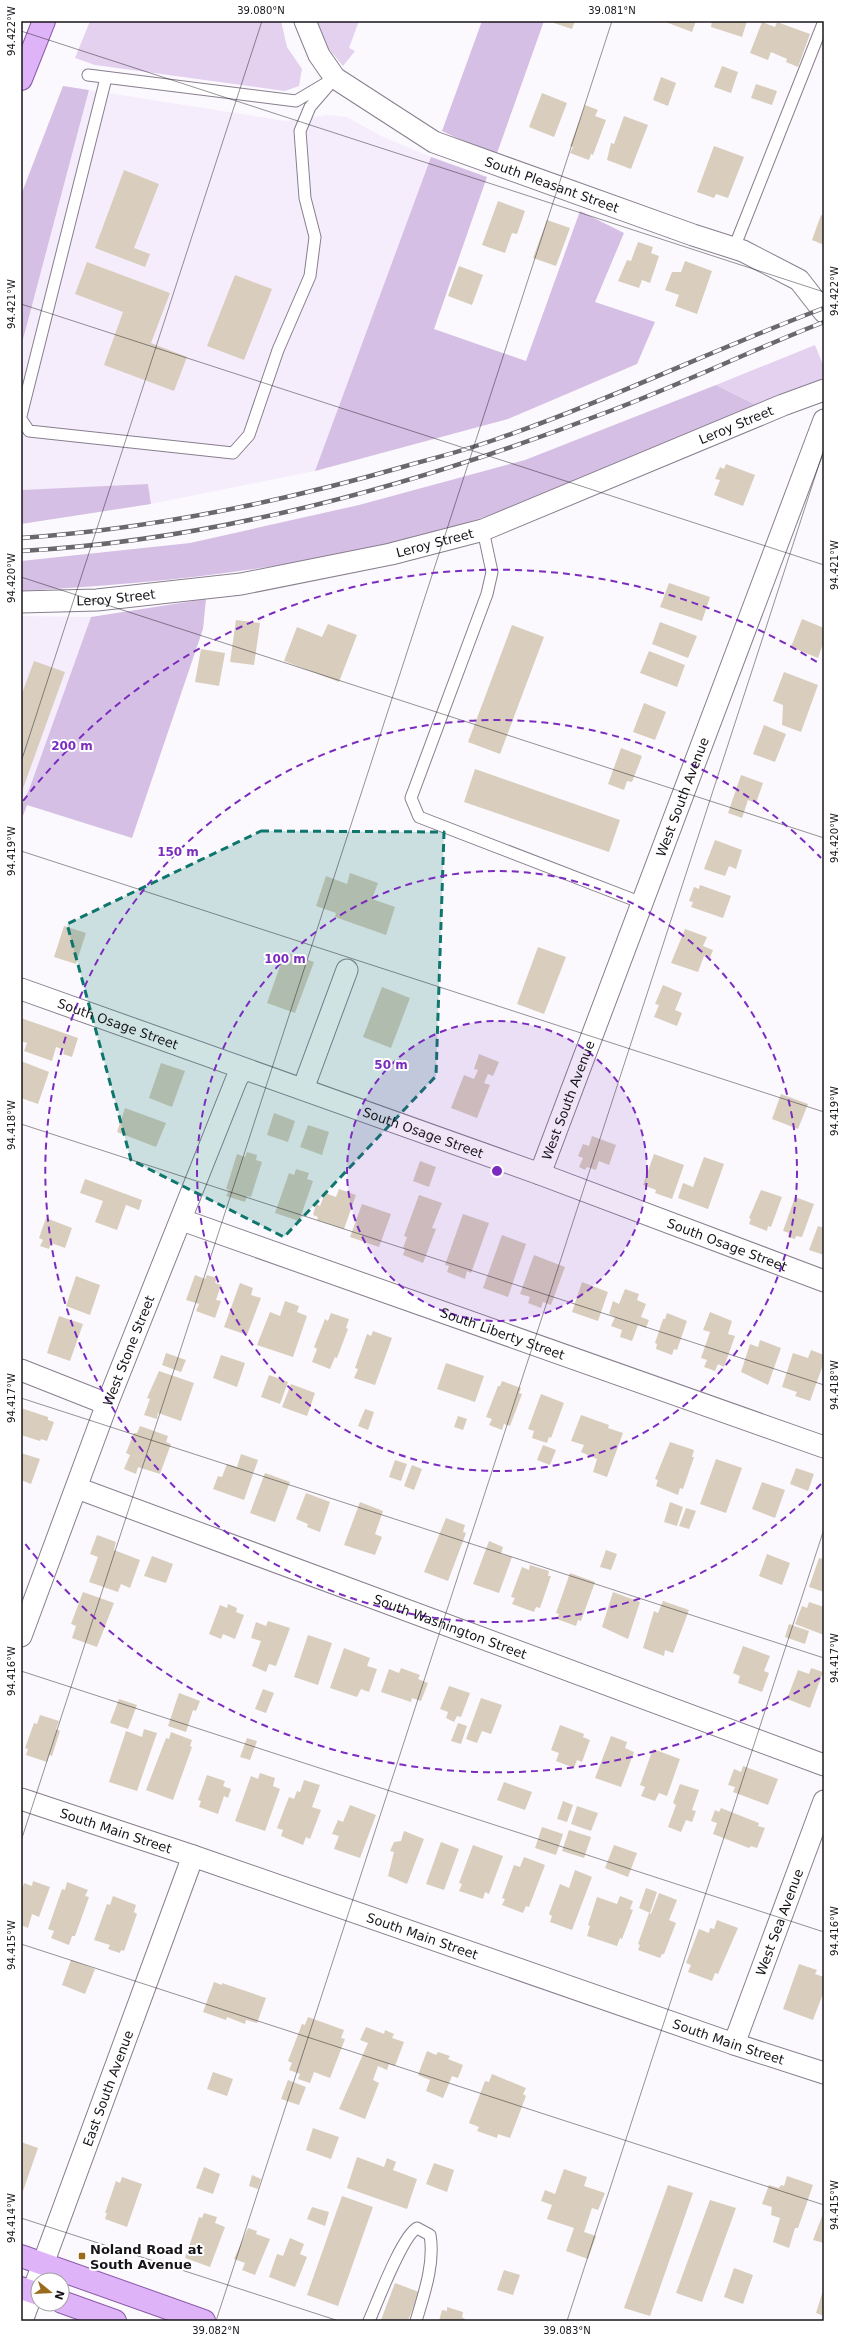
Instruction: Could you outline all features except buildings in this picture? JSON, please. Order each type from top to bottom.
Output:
[{"type":"main road","points":[[21,79],[26,53],[44,21]]},
{"type":"main road","points":[[21,2256],[204,2321]]},
{"type":"main road","points":[[70,2305],[115,2321]]},
{"type":"street","name":"South Pleasant Street","points":[[305,21],[319,55],[335,78],[434,142],[693,235],[734,248],[799,280],[824,312]]},
{"type":"street","name":"Leroy Street","points":[[21,602],[97,600],[241,584],[391,554],[483,530],[783,405],[824,390]]},
{"type":"street","name":"West South Avenue","points":[[540,1174],[824,420]]},
{"type":"street","points":[[303,1089],[347,970]]},
{"type":"street","name":"South Osage Street","points":[[21,989],[540,1174],[824,1281]]},
{"type":"street","name":"West Stone Street","points":[[21,1636],[107,1404],[182,1220],[237,1078],[244,1069]]},
{"type":"street","name":"South Liberty Street","points":[[182,1220],[824,1447]]},
{"type":"street","points":[[21,1370],[107,1404]]},
{"type":"street","name":"South Washington Street","points":[[77,1488],[824,1765]]},
{"type":"street","name":"South Main Street","points":[[21,1798],[193,1856],[734,2044],[824,2073]]},
{"type":"street","name":"West Sea Avenue","points":[[734,2044],[824,1801]]},
{"type":"street","name":"East South Avenue","points":[[38,2272],[193,1856]]},
{"type":"street","name":"East South Avenue","points":[[22,2321],[30,2291]]},
{"type":"lane","points":[[734,248],[824,21]]},
{"type":"lane","points":[[88,75],[296,100],[335,78]]},
{"type":"lane","points":[[21,416],[106,78]]},
{"type":"lane","points":[[21,419],[29,431],[233,453],[249,435],[278,350],[310,276],[315,236],[305,198],[300,131],[310,106],[335,78]]},
{"type":"lane","points":[[483,530],[492,572],[487,594],[411,798],[416,811],[419,817],[642,903]]},
{"type":"lane","points":[[369,2321],[399,2254],[411,2231],[417,2228],[430,2235],[432,2249],[424,2294],[416,2321]]},
{"type":"highlighted area","points":[[261,831],[444,832],[436,1076],[284,1237],[131,1160],[67,924]]},
{"type":"shaded area","points":[[90,21],[281,21],[287,47],[302,69],[299,86],[285,91],[95,65],[75,58]]},
{"type":"shaded area","points":[[317,21],[359,21],[349,48],[355,51],[343,66],[329,49]]},
{"type":"shaded area","points":[[482,21],[544,21],[496,156],[442,131]]},
{"type":"shaded area","points":[[63,86],[89,90],[21,347],[21,195]]},
{"type":"shaded area","points":[[89,90],[286,121],[328,115],[347,117],[381,136],[431,157],[315,471],[151,504],[148,484],[21,490],[21,347]]},
{"type":"shaded area","points":[[431,157],[487,177],[434,329],[526,361],[580,211],[624,233],[595,302],[655,322],[637,364],[508,419],[315,471]]},
{"type":"shaded area","points":[[815,345],[824,367],[821,384],[782,394],[758,406],[716,385]]},
{"type":"shaded area","points":[[716,385],[758,406],[582,481],[447,529],[402,541],[355,551],[213,575],[21,591],[21,561],[190,543],[359,505],[525,460]]},
{"type":"shaded area","points":[[148,484],[151,504],[21,524],[21,490]]},
{"type":"shaded area","points":[[206,599],[203,629],[132,838],[27,805],[21,821],[21,807],[30,787],[91,617]]},
{"type":"shaded area","points":[[21,616],[91,617],[30,787],[21,807]]},
{"type":"railway","points":[[21,538],[118,528],[215,512],[359,479],[480,445],[575,410],[824,308]]},
{"type":"railway","points":[[21,551],[96,545],[172,535],[246,521],[321,504],[394,484],[467,462],[610,411],[664,390],[824,322]]},
{"type":"place","name":"Noland Road at South Avenue","points":[[82,2256]]}]
